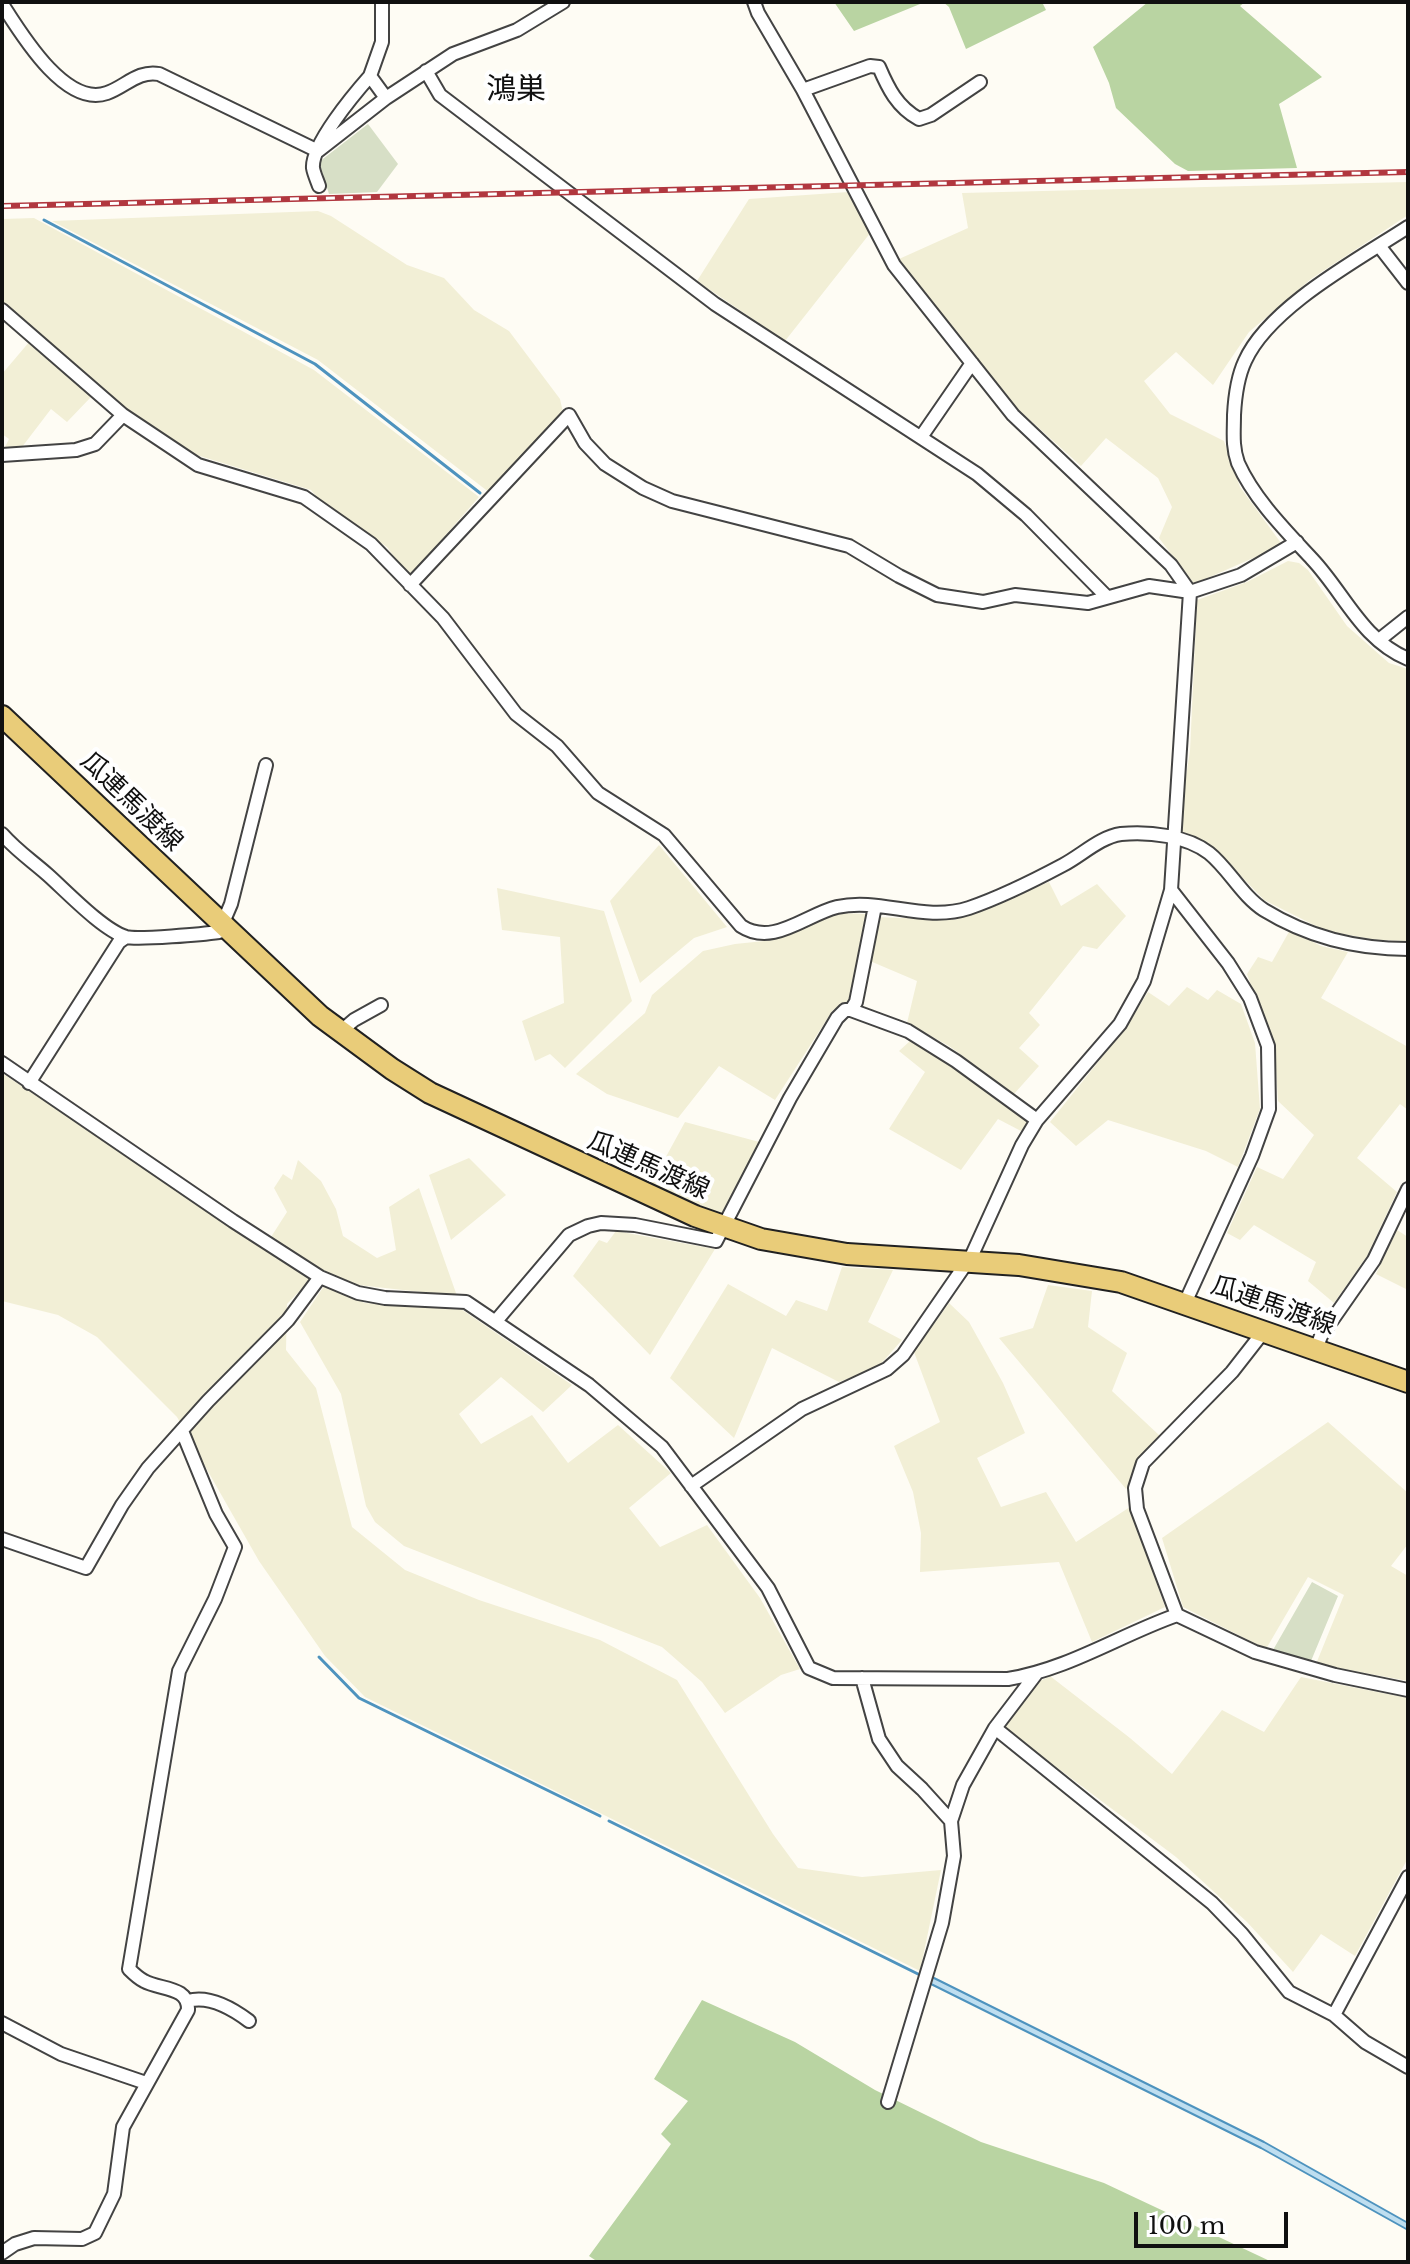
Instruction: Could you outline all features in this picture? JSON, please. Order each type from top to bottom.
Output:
[{"type":"main road","name":"瓜連馬渡線","points":[[2,716],[340,1032],[430,1093],[655,1199],[761,1239],[809,1249],[1071,1272],[1121,1282],[1408,1382]]},
{"type":"street","points":[[319,186],[313,165],[318,151],[341,110],[370,76],[382,42],[382,2]]},
{"type":"street","points":[[318,151],[386,98],[453,54],[517,30],[563,2]]},
{"type":"street","points":[[691,1486],[802,1409],[887,1369],[903,1355],[980,1240],[1022,1145],[1037,1120],[1120,1024],[1144,981],[1171,890],[1190,592],[1171,565],[1013,415],[894,265],[754,2]]},
{"type":"street","points":[[2,4],[45,67],[74,88],[91,94],[104,94],[147,72],[159,74],[318,151]]},
{"type":"street","points":[[803,90],[870,66],[879,67],[889,91],[908,113],[919,119],[931,115],[980,82]]},
{"type":"street","points":[[426,71],[440,95],[715,304],[977,474],[1026,515],[1106,596]]},
{"type":"street","points":[[370,76],[386,98]]},
{"type":"street","points":[[1408,227],[1300,298],[1263,333],[1245,360],[1235,390],[1233,443],[1239,464],[1262,502],[1316,564],[1355,619],[1394,653],[1408,659]]},
{"type":"street","points":[[1380,247],[1408,283]]},
{"type":"street","points":[[2,310],[123,415],[198,465],[304,497],[388,558],[443,618],[516,714],[557,746],[598,793],[664,835],[741,926],[752,933],[767,935],[835,907],[856,904],[926,914],[967,908],[1028,883],[1107,837],[1123,834],[1174,836],[1208,852],[1261,908],[1333,942],[1377,949],[1408,949]]},
{"type":"street","points":[[921,437],[972,363]]},
{"type":"street","points":[[2,455],[76,450],[95,444],[123,415]]},
{"type":"street","points":[[410,585],[569,415],[585,443],[605,464],[643,488],[672,501],[849,546],[937,595],[983,602],[1015,595],[1088,603],[1149,586],[1190,592],[1241,575],[1297,542]]},
{"type":"street","points":[[1379,640],[1408,617]]},
{"type":"street","points":[[29,1083],[119,942],[126,937],[219,932],[231,904],[266,765]]},
{"type":"street","points":[[2,834],[21,855],[100,921],[126,937]]},
{"type":"street","points":[[1171,890],[1228,963],[1250,998],[1268,1046],[1269,1109],[1252,1156],[1185,1303]]},
{"type":"street","points":[[851,1010],[856,1002],[875,906]]},
{"type":"street","points":[[340,1032],[381,1005]]},
{"type":"street","points":[[496,1321],[569,1235],[588,1226],[601,1223],[635,1225],[716,1241],[790,1098],[837,1018],[845,1010],[908,1031],[956,1061],[1037,1120]]},
{"type":"street","points":[[2,1063],[320,1277],[358,1293],[385,1298],[466,1302],[621,1410],[662,1447],[768,1588],[809,1668],[833,1678],[1008,1679],[1036,1674],[1078,1659],[1177,1615]]},
{"type":"street","points":[[1316,1349],[1321,1336],[1374,1260],[1408,1189]]},
{"type":"street","points":[[2,1539],[86,1568],[122,1505],[148,1468],[208,1401],[288,1320],[320,1277]]},
{"type":"street","points":[[1264,1331],[1232,1372],[1143,1463],[1135,1488],[1137,1509],[1177,1615],[1255,1652],[1335,1675],[1408,1690]]},
{"type":"street","points":[[2,2253],[15,2244],[34,2238],[82,2239],[95,2233],[114,2194],[123,2127],[188,2010],[188,2001],[183,1994],[144,1981],[129,1969],[179,1671],[215,1599],[235,1547],[216,1514],[182,1431]]},
{"type":"street","points":[[888,2102],[942,1923],[954,1856],[951,1821],[963,1785],[995,1728],[1036,1674]]},
{"type":"street","points":[[862,1678],[879,1739],[897,1766],[951,1821]]},
{"type":"street","points":[[995,1728],[1212,1903],[1242,1934],[1289,1992],[1334,2015],[1365,2042],[1408,2067]]},
{"type":"street","points":[[1334,2015],[1385,1925],[1408,1877]]},
{"type":"street","points":[[188,2001],[199,1998],[216,2003],[249,2021]]},
{"type":"street","points":[[2,2023],[61,2054],[146,2083]]},
{"type":"shaded area","points":[[1408,182],[1408,215],[1311,279],[1249,332],[1213,385],[1176,352],[1144,381],[1170,414],[1224,441],[1240,487],[1281,543],[1194,584],[1159,538],[1172,507],[1158,478],[1106,438],[1081,466],[1001,394],[899,259],[968,228],[962,193]]},
{"type":"shaded area","points":[[848,192],[871,232],[785,341],[697,281],[749,199]]},
{"type":"shaded area","points":[[318,211],[331,216],[407,265],[444,278],[474,310],[509,331],[560,399],[564,417],[490,493],[318,360],[52,221]]},
{"type":"shaded area","points":[[34,218],[314,370],[479,497],[409,577],[387,547],[320,501],[311,490],[190,453],[131,414],[2,304],[2,219]]},
{"type":"shaded area","points":[[30,341],[91,397],[67,422],[51,409],[22,447],[4,449],[9,439],[2,434],[2,374]]},
{"type":"shaded area","points":[[1288,561],[1299,563],[1308,570],[1347,626],[1389,663],[1408,669],[1408,941],[1377,940],[1326,931],[1264,900],[1212,846],[1177,834],[1190,751],[1197,600],[1247,582]]},
{"type":"shaded area","points":[[659,845],[727,927],[694,938],[640,983],[610,901]]},
{"type":"shaded area","points":[[1049,882],[1061,906],[1097,884],[1126,916],[1097,949],[1083,946],[1029,1013],[1040,1025],[1019,1048],[1039,1066],[1014,1094],[949,1046],[907,1023],[917,981],[870,961],[876,917],[955,920]]},
{"type":"shaded area","points":[[497,888],[604,911],[632,1001],[565,1068],[550,1054],[535,1061],[522,1021],[564,1003],[560,937],[502,930]]},
{"type":"shaded area","points":[[838,913],[867,914],[856,996],[833,1010],[775,1100],[719,1066],[678,1118],[607,1094],[576,1074],[645,1013],[652,995],[703,951],[774,940]]},
{"type":"shaded area","points":[[1290,930],[1321,946],[1348,952],[1321,998],[1408,1047],[1408,1110],[1400,1104],[1357,1158],[1397,1192],[1367,1256],[1334,1303],[1308,1281],[1316,1262],[1254,1225],[1240,1240],[1227,1233],[1257,1167],[1283,1179],[1314,1135],[1278,1101],[1275,1053],[1247,974],[1258,957],[1272,962]]},
{"type":"shaded area","points":[[1187,987],[1208,1000],[1217,990],[1241,1004],[1255,1043],[1260,1109],[1238,1167],[1206,1151],[1108,1120],[1076,1146],[1050,1122],[1127,1026],[1148,992],[1169,1006]]},
{"type":"shaded area","points":[[910,1041],[955,1066],[1028,1122],[1021,1131],[998,1119],[961,1170],[889,1129],[925,1072],[899,1051]]},
{"type":"shaded area","points":[[2,1073],[312,1278],[287,1304],[286,1350],[316,1388],[352,1527],[405,1570],[479,1600],[600,1640],[677,1680],[773,1834],[798,1868],[862,1877],[941,1870],[920,1971],[365,1697],[325,1656],[259,1561],[177,1417],[97,1337],[58,1315],[2,1301]]},
{"type":"shaded area","points":[[685,1122],[763,1143],[724,1216],[651,1184]]},
{"type":"shaded area","points":[[469,1158],[506,1195],[451,1240],[429,1175]]},
{"type":"shaded area","points":[[298,1160],[321,1181],[336,1209],[343,1236],[377,1258],[396,1250],[389,1207],[419,1188],[457,1296],[358,1285],[325,1273],[271,1237],[287,1212],[274,1188],[283,1174],[292,1180]]},
{"type":"shaded area","points":[[1397,1230],[1408,1237],[1408,1290],[1376,1274]]},
{"type":"shaded area","points":[[616,1231],[715,1249],[650,1355],[573,1276],[599,1240],[607,1243]]},
{"type":"shaded area","points":[[842,1267],[893,1270],[868,1322],[902,1340],[878,1367],[839,1382],[772,1348],[734,1438],[670,1378],[728,1284],[786,1316],[796,1300],[827,1311]]},
{"type":"shaded area","points":[[1048,1285],[1092,1291],[1088,1327],[1127,1353],[1112,1391],[1160,1436],[1126,1489],[999,1338],[1033,1328]]},
{"type":"shaded area","points":[[324,1286],[365,1303],[461,1309],[572,1385],[543,1412],[501,1377],[459,1414],[481,1444],[532,1415],[568,1463],[618,1425],[671,1473],[629,1508],[660,1547],[707,1525],[760,1598],[800,1669],[781,1675],[725,1713],[702,1682],[662,1647],[404,1546],[375,1522],[366,1506],[341,1394],[300,1322]]},
{"type":"shaded area","points":[[949,1303],[969,1322],[1003,1383],[1025,1433],[977,1458],[1001,1507],[1046,1492],[1076,1542],[1130,1507],[1165,1607],[1092,1642],[1059,1562],[920,1572],[921,1533],[913,1492],[894,1446],[940,1422],[914,1352]]},
{"type":"shaded area","points":[[1328,1422],[1408,1493],[1408,1544],[1391,1566],[1408,1576],[1408,1681],[1316,1664],[1344,1595],[1308,1577],[1266,1649],[1183,1607],[1162,1538]]},
{"type":"shaded area","points":[[1050,1676],[1172,1774],[1222,1710],[1264,1732],[1301,1677],[1408,1698],[1408,1858],[1355,1956],[1321,1934],[1293,1972],[1247,1922],[1176,1857],[999,1724],[1040,1681]]},
{"type":"green space","points":[[834,2],[925,2],[854,31]]},
{"type":"green space","points":[[943,2],[1042,2],[1046,10],[966,49],[949,7]]},
{"type":"green space","points":[[1148,2],[1245,2],[1240,6],[1322,77],[1279,104],[1297,168],[1188,171],[1175,164],[1116,108],[1093,47]]},
{"type":"green space","points":[[368,124],[398,164],[377,192],[329,194],[319,162]]},
{"type":"green space","points":[[1312,1582],[1338,1596],[1311,1661],[1273,1650]]},
{"type":"green space","points":[[702,2000],[795,2042],[875,2090],[981,2142],[1104,2183],[1272,2262],[598,2262],[589,2256],[671,2144],[661,2134],[688,2101],[654,2079]]},
{"type":"water","points":[[932,1977],[1264,2142],[1408,2223],[1408,2230],[1261,2148],[929,1983]]},
{"type":"waterway","points":[[44,220],[315,364],[480,493]]},
{"type":"waterway","points":[[319,1657],[359,1698],[600,1816]]},
{"type":"waterway","points":[[609,1821],[920,1975]]},
{"type":"railway","points":[[2,206],[1408,172]]},
{"type":"district","name":"鴻巣","points":[[516,91]]}]
